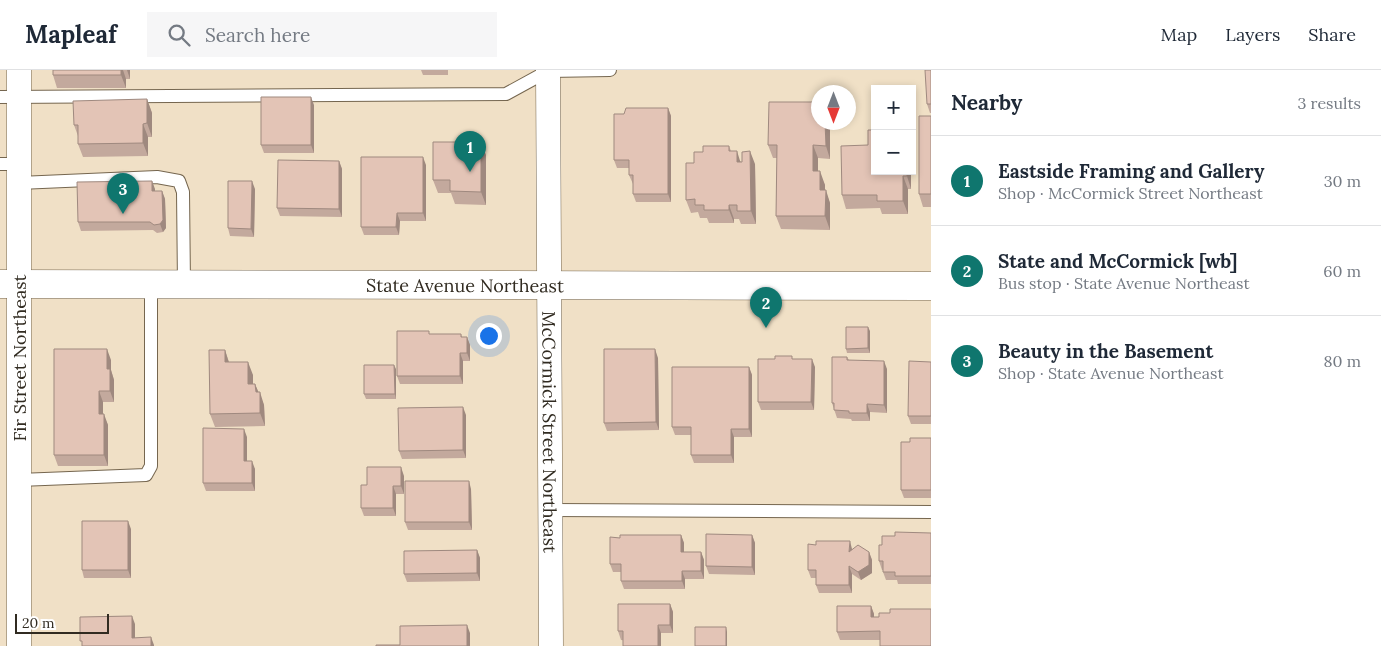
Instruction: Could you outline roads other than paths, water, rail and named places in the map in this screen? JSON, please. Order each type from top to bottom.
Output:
[{"type":"main road","name":"State Avenue Northeast","points":[[10,284],[931,286]]},
{"type":"street","name":"Fir Street Northeast","points":[[19,70],[9,97],[13,170],[10,284],[20,480],[19,646]]},
{"type":"street","name":"McCormick Street Northeast","points":[[548,70],[552,646]]},
{"type":"lane","points":[[9,97],[506,94],[548,70],[610,70]]},
{"type":"lane","points":[[13,170],[157,177],[179,181],[183,192],[184,285]]},
{"type":"lane","points":[[20,480],[146,475],[151,466],[151,284]]},
{"type":"lane","points":[[551,510],[931,512]]},
{"type":"place","name":"Eastside Framing and Gallery","points":[[470,172]]},
{"type":"place","name":"Beauty in the Basement","points":[[123,214]]},
{"type":"place","name":"State and McCormick [wb]","points":[[766,328]]}]
